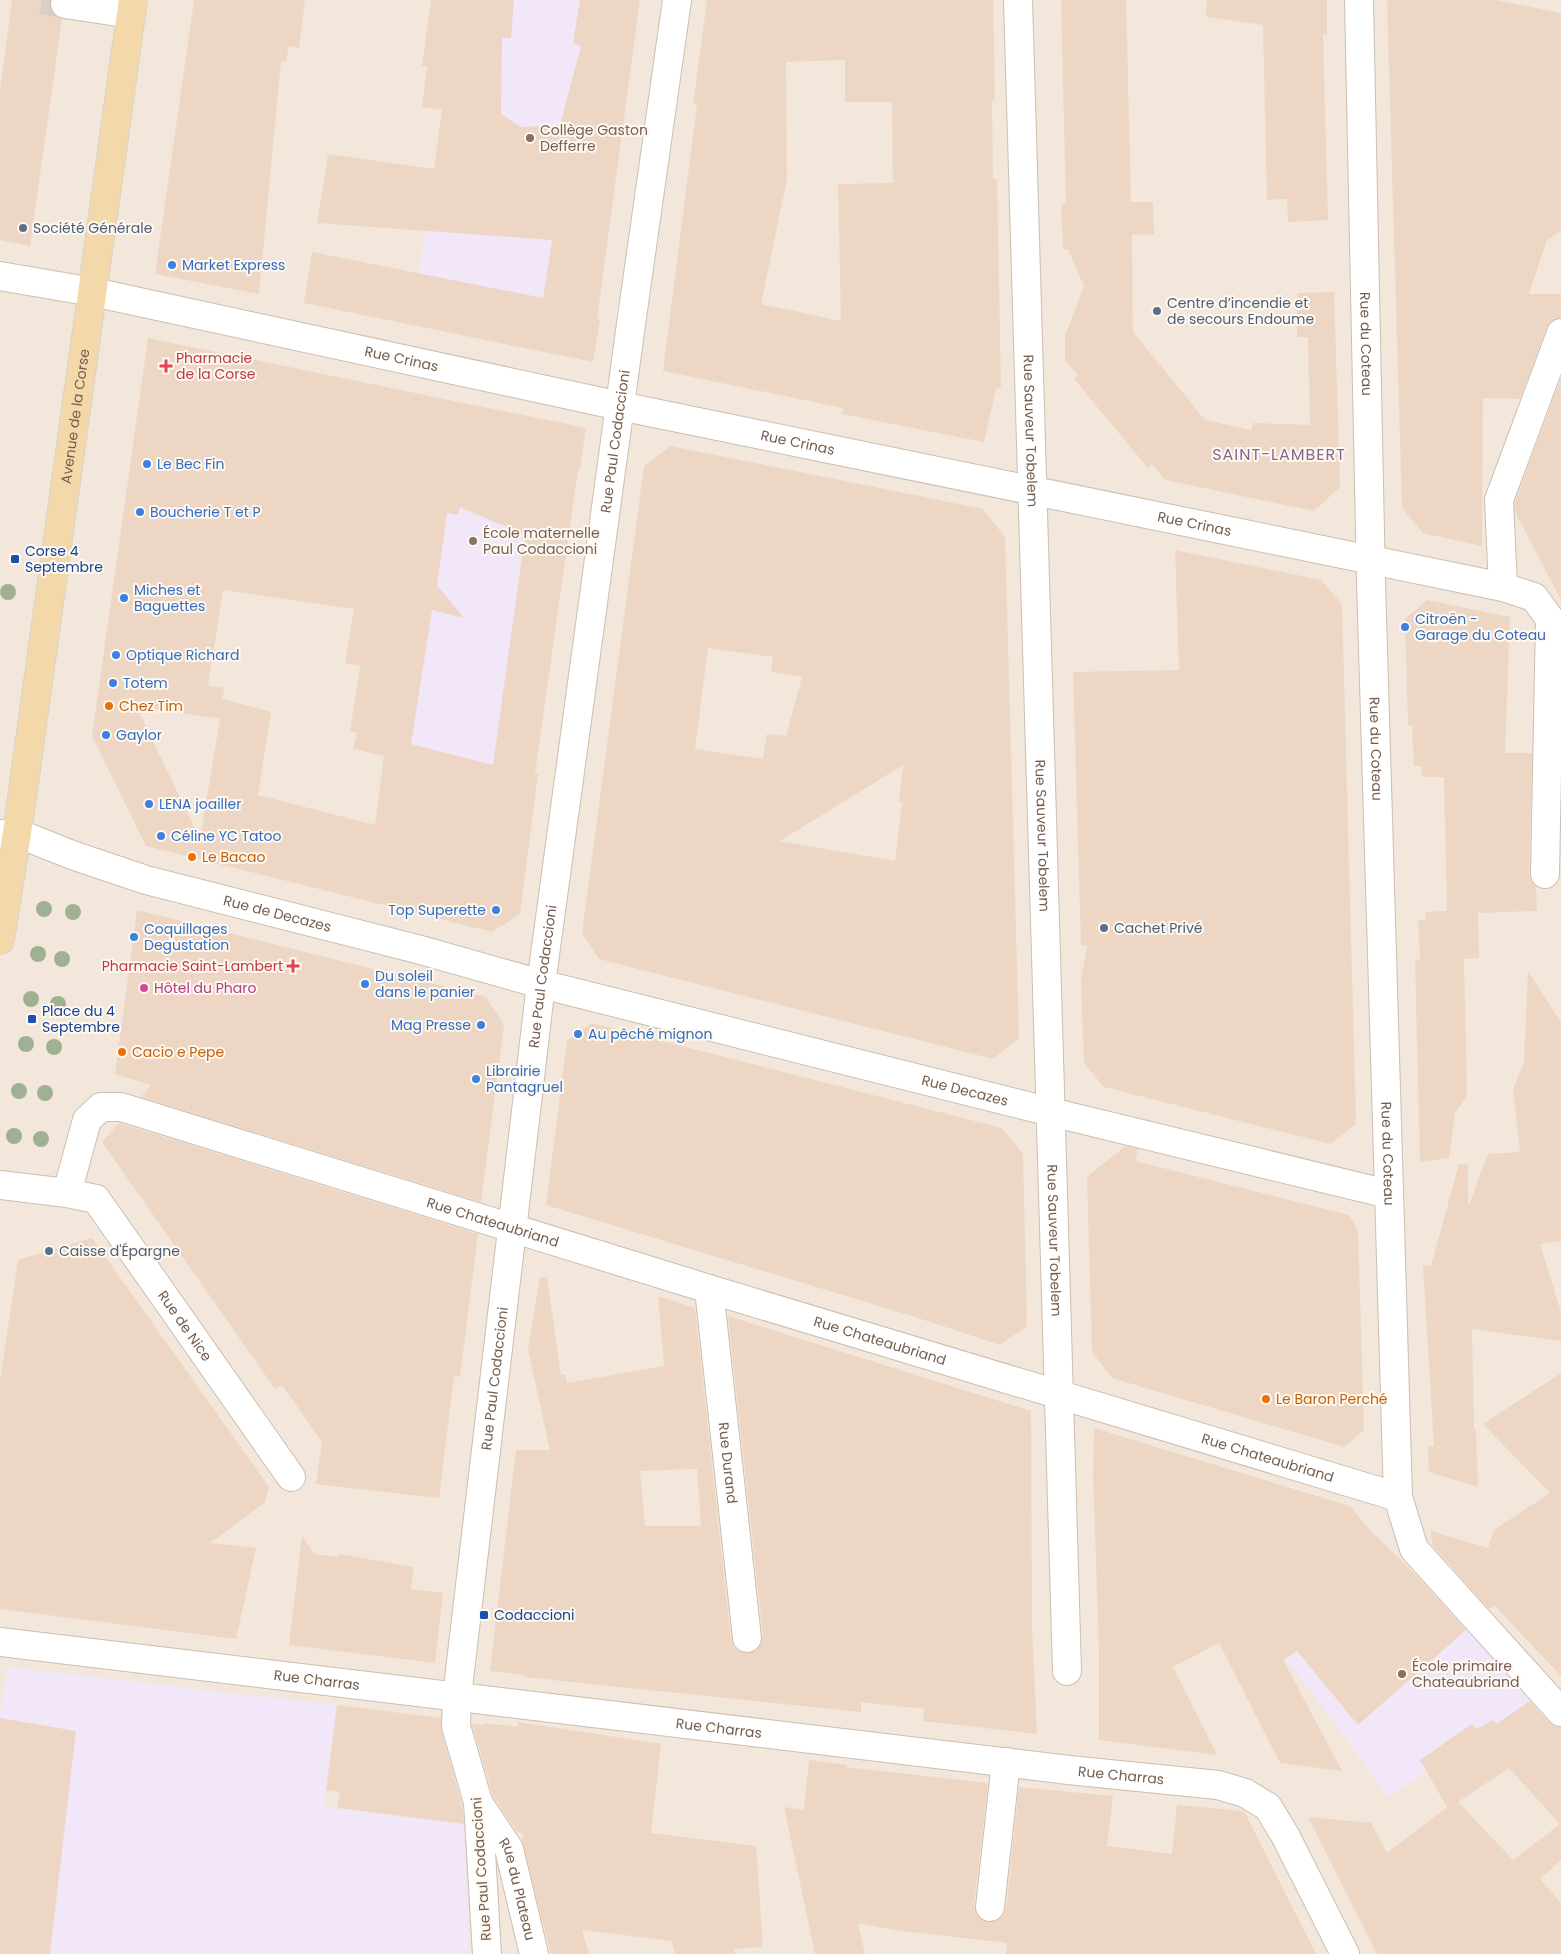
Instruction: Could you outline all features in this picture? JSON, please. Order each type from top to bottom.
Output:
[{"type":"main road","name":"Avenue de la Corse","points":[[8,833],[93,292],[132,7]]},
{"type":"main road","points":[[0,940],[8,833]]},
{"type":"street","name":"Rue Paul Codaccioni","points":[[487,1954],[478,1802],[456,1726],[457,1696],[541,984],[678,0]]},
{"type":"street","name":"Rue Sauveur Tobelem","points":[[1018,0],[1067,1671]]},
{"type":"street","name":"Rue du Coteau","points":[[1358,0],[1370,560],[1398,1496]]},
{"type":"street","points":[[65,4],[132,7]]},
{"type":"street","name":"Rue Crinas","points":[[0,276],[93,292],[620,406],[1503,587],[1534,597],[1550,619],[1545,874]]},
{"type":"street","points":[[1503,587],[1499,500],[1561,333]]},
{"type":"street","name":"Rue de Decazes","points":[[8,833],[146,880],[417,948],[541,984]]},
{"type":"street","name":"Rue Decazes","points":[[541,984],[1050,1112],[1388,1194]]},
{"type":"street","name":"Rue Chateaubriand","points":[[67,1193],[87,1120],[101,1107],[121,1107],[709,1289],[1398,1496]]},
{"type":"street","points":[[0,1184],[67,1193]]},
{"type":"street","name":"Rue de Nice","points":[[67,1193],[96,1199],[291,1477]]},
{"type":"street","name":"Rue Durand","points":[[709,1289],[748,1638]]},
{"type":"street","points":[[1398,1496],[1414,1548],[1561,1712]]},
{"type":"street","name":"Rue Charras","points":[[0,1642],[1006,1762],[1218,1785],[1245,1793],[1268,1807],[1286,1837],[1345,1954]]},
{"type":"street","points":[[990,1907],[1006,1762]]},
{"type":"street","name":"Rue du Plateau","points":[[478,1802],[509,1849],[534,1954]]},
{"type":"shaded area","points":[[0,0],[1561,0],[1561,1954],[0,1954]]},
{"type":"shaded area","name":"Collège Gaston Defferre","points":[[457,0],[640,0],[597,319],[600,320],[593,362],[402,323],[412,272],[418,273],[426,231]]},
{"type":"shaded area","name":"École maternelle Paul Codaccioni","points":[[402,390],[586,428],[580,470],[578,470],[535,775],[350,731]]},
{"type":"shaded area","name":"École primaire Chateaubriand","points":[[1368,1528],[1467,1628],[1531,1701],[1388,1798],[1329,1715],[1276,1647],[1351,1645]]},
{"type":"shaded area","points":[[7,1667],[337,1705],[324,1806],[464,1822],[469,1954],[0,1954],[0,1714]]},
{"type":"building","points":[[12,0],[50,0],[51,10],[62,19],[30,246],[0,240],[0,91]]},
{"type":"building","points":[[194,0],[305,0],[299,48],[289,46],[286,61],[281,61],[259,294],[155,274]]},
{"type":"building","name":"Collège Gaston Defferre","points":[[431,0],[514,0],[511,38],[502,38],[501,114],[521,127],[560,125],[581,46],[573,43],[580,0],[640,0],[597,319],[600,320],[593,362],[304,303],[312,252],[543,298],[552,240],[317,223],[328,154],[434,169],[442,110],[422,107],[427,66],[422,66]]},
{"type":"building","points":[[707,0],[993,0],[995,101],[992,100],[993,179],[997,179],[1001,388],[996,389],[984,442],[842,414],[843,408],[663,371],[697,104],[693,105]],"holes":[[[845,60],[845,102],[892,102],[893,183],[838,184],[841,321],[761,304],[787,179],[786,62]]]},
{"type":"building","points":[[1061,0],[1126,0],[1131,202],[1153,202],[1154,234],[1132,235],[1133,332],[1205,420],[1251,430],[1253,423],[1310,425],[1308,337],[1297,337],[1297,293],[1334,292],[1340,487],[1314,511],[1165,480],[1152,464],[1148,468],[1074,379],[1078,375],[1065,361],[1065,336],[1084,286],[1068,249],[1063,249],[1061,204],[1066,204]]},
{"type":"building","points":[[1207,0],[1327,0],[1327,35],[1323,34],[1328,220],[1288,222],[1287,199],[1267,200],[1263,25],[1206,17]]},
{"type":"building","points":[[1387,0],[1497,0],[1561,13],[1561,230],[1547,240],[1529,294],[1561,294],[1561,318],[1551,321],[1546,328],[1520,399],[1483,398],[1482,546],[1423,533],[1402,508]]},
{"type":"building","points":[[148,338],[586,428],[580,470],[578,470],[535,774],[538,774],[520,914],[492,932],[146,846],[92,736]],"holes":[[[460,507],[525,535],[493,765],[411,744],[432,610],[464,618],[437,585],[447,513],[458,515]],[[223,590],[354,609],[345,663],[360,666],[350,731],[357,733],[353,749],[384,756],[375,825],[258,795],[271,712],[223,699],[222,702],[224,688],[208,686]],[[136,706],[220,719],[200,839]]]},
{"type":"building","points":[[1561,378],[1561,600],[1515,512],[1515,502]]},
{"type":"building","points":[[671,446],[983,509],[1005,537],[1019,1038],[993,1059],[599,959],[582,933],[644,466]],"holes":[[[708,648],[773,657],[771,672],[802,677],[786,736],[767,734],[763,759],[695,749]],[[903,765],[899,801],[902,802],[895,861],[780,841]]]},
{"type":"building","points":[[1175,550],[1321,580],[1342,604],[1356,1124],[1331,1144],[1104,1087],[1084,1063],[1081,979],[1087,946],[1081,945],[1073,672],[1179,670]]},
{"type":"building","points":[[1427,600],[1510,617],[1505,753],[1532,753],[1529,874],[1531,881],[1536,887],[1537,911],[1478,913],[1479,958],[1464,959],[1467,1096],[1455,1113],[1449,1158],[1420,1162],[1415,960],[1420,960],[1418,920],[1425,920],[1426,912],[1447,911],[1444,777],[1422,777],[1421,766],[1414,766],[1412,726],[1408,725],[1405,619]]},
{"type":"building","points":[[137,910],[486,997],[504,1025],[481,1202],[141,1097],[151,1085],[115,1074]]},
{"type":"building","points":[[1528,971],[1561,1022],[1561,1241],[1540,1244],[1561,1312],[1561,1341],[1472,1329],[1474,1430],[1476,1429],[1478,1487],[1429,1472],[1428,1447],[1434,1446],[1423,1266],[1431,1266],[1459,1164],[1468,1165],[1468,1207],[1488,1154],[1520,1152],[1513,1089],[1524,1062]]},
{"type":"building","points":[[592,1023],[1002,1128],[1023,1154],[1027,1326],[1000,1345],[915,1317],[546,1205],[567,1041]]},
{"type":"building","points":[[119,1123],[478,1234],[460,1377],[454,1376],[439,1498],[316,1484],[322,1442],[282,1385],[275,1389],[102,1142]]},
{"type":"building","points":[[1125,1146],[1138,1149],[1135,1161],[1349,1215],[1358,1231],[1364,1430],[1344,1447],[1112,1378],[1092,1352],[1087,1177]]},
{"type":"building","points":[[92,1238],[269,1487],[265,1502],[210,1543],[256,1548],[236,1639],[0,1609],[0,1381],[18,1260]]},
{"type":"building","points":[[540,1277],[547,1277],[561,1375],[565,1374],[567,1383],[664,1366],[658,1296],[695,1308],[731,1640],[735,1648],[741,1652],[749,1653],[757,1650],[763,1636],[728,1316],[1031,1411],[1032,1629],[1037,1734],[923,1721],[924,1709],[861,1702],[861,1712],[524,1677],[524,1675],[490,1671],[516,1450],[550,1450],[528,1350]],"holes":[[[697,1469],[701,1526],[645,1526],[640,1471]]]},
{"type":"building","points":[[1561,1373],[1561,1676],[1494,1605],[1489,1609],[1432,1545],[1431,1531],[1488,1548],[1494,1530],[1550,1493],[1483,1424]]},
{"type":"building","points":[[1094,1428],[1350,1506],[1368,1528],[1420,1579],[1466,1630],[1358,1725],[1297,1651],[1283,1660],[1342,1771],[1280,1763],[1219,1643],[1173,1667],[1217,1755],[1099,1740],[1099,1651],[1093,1475]]},
{"type":"building","points":[[302,1536],[314,1554],[339,1557],[339,1554],[414,1567],[411,1589],[443,1593],[435,1663],[289,1645]]},
{"type":"building","points":[[1530,1701],[1550,1723],[1556,1727],[1561,1727],[1561,1860],[1540,1879],[1561,1903],[1561,1954],[1377,1954],[1308,1817],[1371,1823],[1387,1853],[1447,1807],[1420,1760],[1472,1724],[1477,1729],[1493,1720],[1496,1724]],"holes":[[[1509,1768],[1560,1824],[1513,1860],[1458,1802]]]},
{"type":"building","points":[[337,1705],[441,1718],[441,1730],[462,1805],[464,1824],[337,1808],[340,1792],[326,1790]]},
{"type":"building","points":[[0,1718],[76,1731],[50,1954],[0,1954]]},
{"type":"building","points":[[518,1722],[661,1744],[651,1833],[756,1846],[763,1947],[734,1949],[736,1954],[675,1954],[672,1941],[582,1930],[589,1954],[551,1954],[522,1841],[523,1833],[517,1832],[493,1796],[472,1724],[485,1725],[484,1723],[518,1727]]},
{"type":"building","points":[[809,1760],[847,1765],[846,1767],[988,1783],[974,1905],[976,1914],[981,1920],[988,1922],[997,1921],[1003,1916],[1006,1909],[1019,1787],[1113,1796],[1107,1846],[1172,1854],[1177,1805],[1244,1811],[1316,1954],[1006,1954],[1007,1943],[894,1930],[858,1923],[865,1954],[815,1954],[784,1807],[804,1810]]},
{"type":"tunnel","points":[[42,0],[65,4]]},
{"type":"place","name":"Collège Gaston Defferre","points":[[530,138]]},
{"type":"place","name":"Société Générale","points":[[23,228]]},
{"type":"place","name":"Market Express","points":[[172,265]]},
{"type":"place","name":"Centre d’incendie et de secours Endoume","points":[[1157,311]]},
{"type":"place","name":"Pharmacie de la Corse","points":[[166,366]]},
{"type":"place","name":"Le Bec Fin","points":[[147,464]]},
{"type":"place","name":"Boucherie T et P","points":[[140,512]]},
{"type":"place","name":"École maternelle Paul Codaccioni","points":[[473,541]]},
{"type":"place","name":"Corse 4 Septembre","points":[[15,559]]},
{"type":"place","name":"Miches et Baguettes","points":[[124,598]]},
{"type":"place","name":"Citroën - Garage du Coteau","points":[[1405,627]]},
{"type":"place","name":"Optique Richard","points":[[116,655]]},
{"type":"place","name":"Totem","points":[[113,683]]},
{"type":"place","name":"Chez Tim","points":[[109,706]]},
{"type":"place","name":"Gaylor","points":[[106,735]]},
{"type":"place","name":"LENA joailler","points":[[149,804]]},
{"type":"place","name":"Céline YC Tatoo","points":[[161,836]]},
{"type":"place","name":"Le Bacao","points":[[192,857]]},
{"type":"place","name":"Top Superette","points":[[496,910]]},
{"type":"place","name":"Cachet Privé","points":[[1104,928]]},
{"type":"place","name":"Coquillages Degustation","points":[[134,937]]},
{"type":"place","name":"Pharmacie Saint-Lambert","points":[[293,966]]},
{"type":"place","name":"Du soleil dans le panier","points":[[365,984]]},
{"type":"place","name":"Hôtel du Pharo","points":[[144,988]]},
{"type":"place","name":"Place du 4 Septembre","points":[[32,1019]]},
{"type":"place","name":"Mag Presse","points":[[481,1025]]},
{"type":"place","name":"Au pêché mignon","points":[[578,1034]]},
{"type":"place","name":"Cacio e Pepe","points":[[122,1052]]},
{"type":"place","name":"Librairie Pantagruel","points":[[476,1079]]},
{"type":"place","name":"Caisse d'Épargne","points":[[49,1251]]},
{"type":"place","name":"Le Baron Perché","points":[[1266,1399]]},
{"type":"place","name":"Codaccioni","points":[[484,1615]]},
{"type":"place","name":"École primaire Chateaubriand","points":[[1402,1674]]},
{"type":"district","name":"SAINT-LAMBERT","points":[[1279,454]]}]
